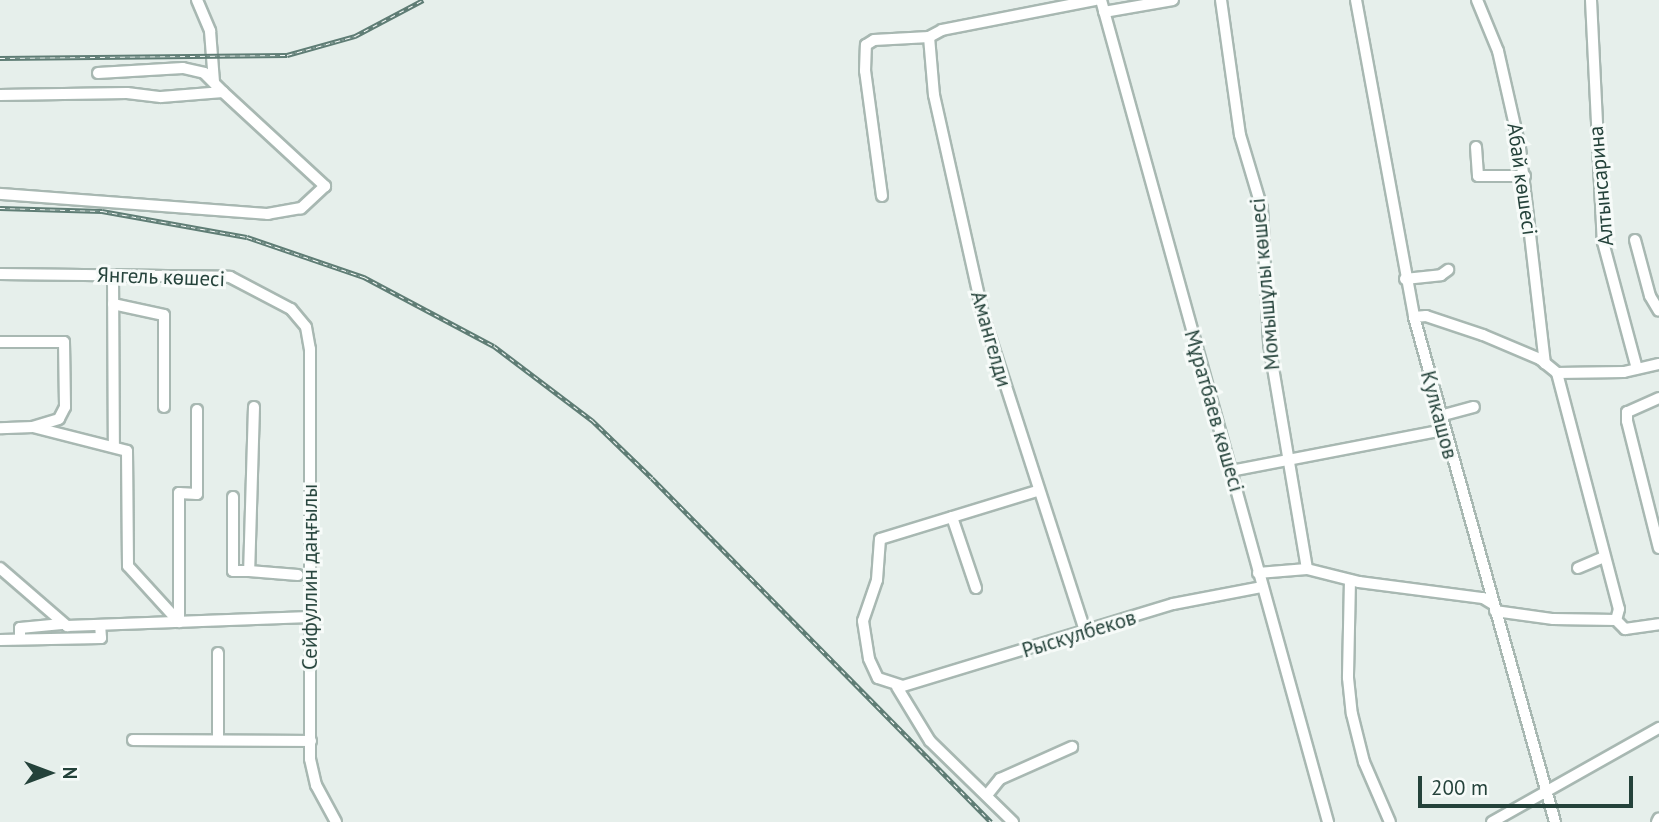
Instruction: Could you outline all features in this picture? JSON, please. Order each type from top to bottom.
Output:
[{"type":"street","points":[[197,0],[210,32],[214,82]]},
{"type":"street","points":[[882,196],[865,71],[864,51],[870,42],[929,37],[942,30],[1095,0]]},
{"type":"street","name":"Мұратбаев көшесі","points":[[1101,0],[1328,822]]},
{"type":"street","points":[[1104,12],[1173,0]]},
{"type":"street","name":"Момышұлы көшесі","points":[[1222,0],[1240,135],[1262,209],[1269,344],[1307,569]]},
{"type":"street","name":"Кулкашов","points":[[1356,0],[1414,317],[1443,430],[1555,822]]},
{"type":"street","name":"Абай көшесі","points":[[1477,0],[1508,90],[1525,176],[1545,364]]},
{"type":"street","name":"Алтынсарина","points":[[1591,0],[1603,242],[1637,369]]},
{"type":"street","name":"Амангелди","points":[[929,37],[934,95],[965,244],[1037,491],[1086,634]]},
{"type":"street","points":[[0,194],[268,214],[301,208],[325,186],[214,82],[183,68],[98,73]]},
{"type":"street","points":[[0,94],[138,93],[161,97],[223,92]]},
{"type":"street","points":[[1476,147],[1478,176],[1525,176]]},
{"type":"street","points":[[1635,240],[1659,312]]},
{"type":"street","points":[[1405,279],[1441,275],[1448,270]]},
{"type":"street","name":"Янгель көшесі","points":[[0,274],[230,277],[291,309],[306,327]]},
{"type":"street","points":[[113,275],[114,445]]},
{"type":"street","points":[[113,304],[164,315],[164,407]]},
{"type":"street","points":[[1414,317],[1445,321],[1545,364],[1557,373],[1619,610],[1616,620]]},
{"type":"street","name":"Сейфуллин даңғылы","points":[[306,327],[310,349],[312,772],[336,822]]},
{"type":"street","points":[[0,342],[64,342],[65,407],[59,419],[33,427],[0,428]]},
{"type":"street","points":[[1557,373],[1637,369],[1659,364]]},
{"type":"street","points":[[1659,398],[1627,412],[1627,421],[1659,548]]},
{"type":"street","points":[[249,571],[254,407]]},
{"type":"street","points":[[1440,416],[1474,407]]},
{"type":"street","points":[[179,622],[179,493],[197,494],[197,410]]},
{"type":"street","points":[[33,427],[66,439],[114,445],[129,457],[125,534],[128,566],[179,622]]},
{"type":"street","points":[[1231,471],[1443,430]]},
{"type":"street","points":[[1013,822],[930,741],[897,687],[874,672],[863,629],[877,580],[876,549],[883,536],[1037,491]]},
{"type":"street","points":[[233,498],[233,570],[298,575]]},
{"type":"street","points":[[952,517],[976,588]]},
{"type":"street","points":[[1578,568],[1604,558]]},
{"type":"street","points":[[0,568],[62,625]]},
{"type":"street","points":[[1258,573],[1307,569],[1350,580],[1483,598],[1494,608],[1553,619],[1616,620],[1625,629],[1659,624]]},
{"type":"street","points":[[1350,580],[1348,678],[1352,713],[1364,762],[1390,822]]},
{"type":"street","name":"Рыскулбеков","points":[[897,687],[1086,634],[1173,604],[1262,587]]},
{"type":"street","points":[[20,639],[20,628],[310,617]]},
{"type":"street","points":[[0,640],[100,638],[100,625]]},
{"type":"street","points":[[218,653],[218,740]]},
{"type":"street","points":[[1492,822],[1659,728]]},
{"type":"street","points":[[132,740],[311,740]]},
{"type":"street","points":[[987,795],[1000,779],[1072,747]]},
{"type":"railway","points":[[0,58],[287,55],[355,36],[423,0]]},
{"type":"railway","points":[[0,208],[102,211],[247,237],[364,277],[494,346],[592,420],[991,822]]}]
